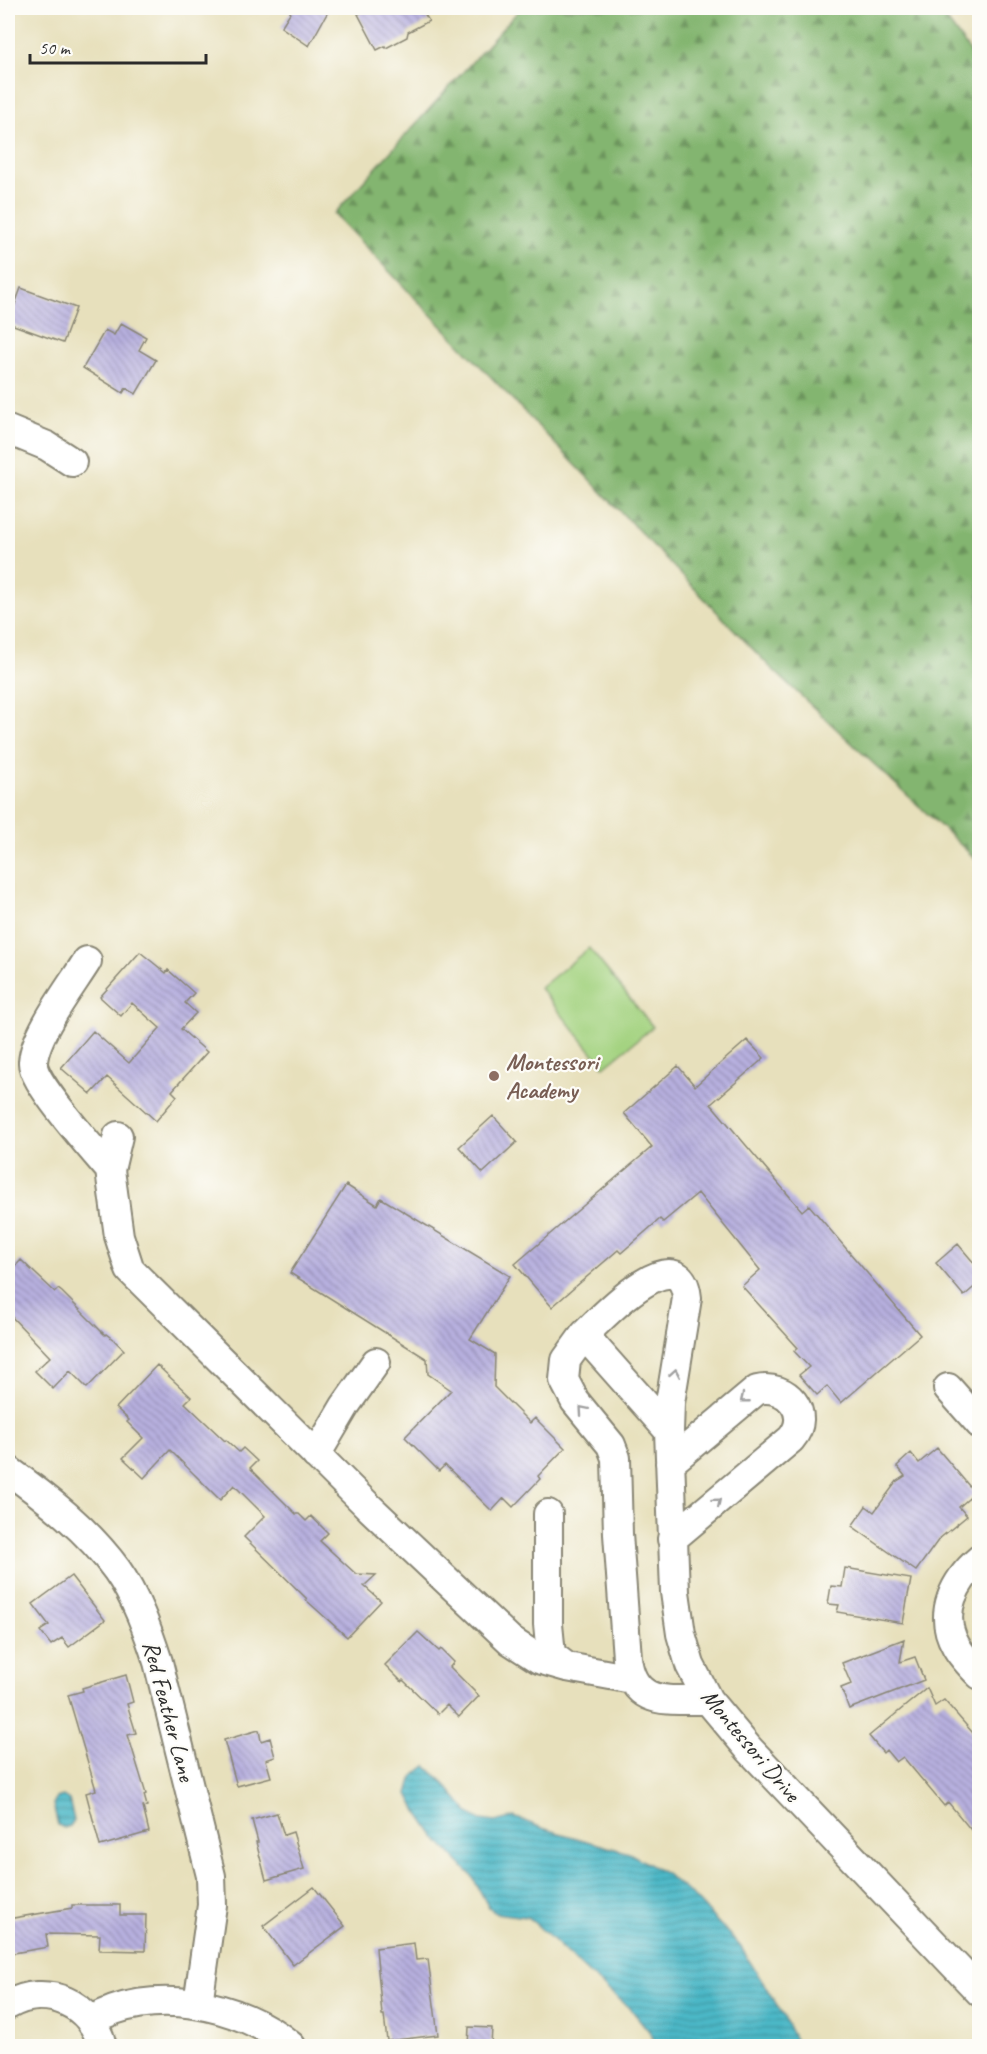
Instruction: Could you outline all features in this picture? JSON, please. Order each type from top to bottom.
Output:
[{"type":"street","points":[[8,429],[72,462]]},
{"type":"street","points":[[87,961],[47,1024],[36,1047],[32,1065],[40,1084],[110,1170]]},
{"type":"street","points":[[118,1136],[110,1170],[119,1236],[130,1270],[316,1455],[511,1641],[540,1659],[567,1667],[632,1679],[640,1690],[651,1697],[708,1700]]},
{"type":"street","name":"Montessori Drive","points":[[632,1679],[627,1647],[618,1534],[616,1458],[611,1445],[575,1401],[564,1380],[566,1360],[584,1335],[600,1319],[651,1278],[667,1274],[680,1280],[687,1298],[670,1403],[669,1431],[675,1592],[681,1634],[690,1665],[708,1700],[749,1749],[980,1992]]},
{"type":"street","points":[[584,1335],[669,1431]]},
{"type":"street","points":[[316,1455],[345,1406],[376,1362]]},
{"type":"street","points":[[948,1388],[980,1424]]},
{"type":"street","points":[[670,1463],[757,1390],[772,1389],[786,1394],[799,1410],[799,1423],[791,1439],[672,1539]]},
{"type":"street","name":"Red Feather Lane","points":[[8,1470],[72,1521],[103,1554],[123,1580],[147,1628],[211,1876],[212,1905],[198,2004]]},
{"type":"street","points":[[548,1514],[550,1648],[555,1660],[567,1667]]},
{"type":"street","points":[[980,1559],[964,1573],[955,1586],[949,1616],[954,1644],[980,1675]]},
{"type":"street","points":[[8,2005],[33,1996],[53,1996],[74,2005],[97,2034],[113,2011],[165,2001],[198,2004],[249,2019],[267,2028],[291,2046]]},
{"type":"green space","points":[[521,8],[938,8],[979,64],[979,862],[770,667],[334,214]]},
{"type":"green space","points":[[589,948],[653,1027],[604,1067],[540,988]]},
{"type":"water","points":[[426,1766],[468,1812],[480,1820],[495,1822],[514,1817],[545,1829],[629,1853],[666,1874],[695,1898],[740,1946],[782,2013],[798,2046],[656,2046],[649,2031],[630,2008],[590,1975],[537,1925],[527,1917],[496,1913],[489,1908],[472,1876],[434,1836],[408,1794],[413,1776]]},
{"type":"water","points":[[63,1796],[69,1800],[74,1820],[70,1826],[64,1828],[58,1825],[53,1804],[57,1798]]},
{"type":"building","points":[[293,8],[330,8],[309,46],[281,27]]},
{"type":"building","points":[[370,8],[421,8],[429,21],[408,32],[407,37],[377,50],[358,14]]},
{"type":"building","points":[[21,288],[76,308],[63,343],[8,323]]},
{"type":"building","points":[[121,323],[146,337],[139,350],[156,360],[136,394],[126,388],[123,393],[83,368],[105,330],[114,335]]},
{"type":"building","points":[[140,952],[166,973],[168,970],[194,993],[185,1003],[196,1013],[181,1029],[207,1052],[172,1091],[177,1096],[156,1121],[107,1077],[91,1094],[61,1068],[93,1031],[129,1063],[160,1028],[132,1003],[121,1016],[100,997]]},
{"type":"building","points":[[747,1040],[764,1058],[711,1104],[802,1211],[809,1205],[920,1335],[841,1403],[827,1386],[817,1395],[799,1375],[809,1367],[794,1351],[798,1348],[742,1286],[760,1270],[698,1193],[663,1222],[660,1219],[621,1253],[618,1250],[552,1307],[515,1264],[652,1147],[624,1113],[678,1066],[695,1086]]},
{"type":"building","points":[[493,1116],[517,1142],[483,1173],[459,1147]]},
{"type":"building","points":[[346,1185],[377,1205],[381,1198],[510,1276],[470,1339],[495,1354],[494,1387],[530,1423],[535,1418],[565,1448],[513,1507],[504,1498],[492,1511],[445,1465],[439,1471],[405,1437],[451,1390],[428,1374],[427,1359],[290,1273]]},
{"type":"building","points":[[958,1244],[980,1270],[980,1282],[964,1296],[936,1263]]},
{"type":"building","points":[[21,1260],[55,1292],[58,1289],[62,1292],[105,1335],[124,1350],[87,1388],[70,1371],[53,1389],[35,1371],[50,1357],[8,1313],[8,1274]]},
{"type":"building","points":[[157,1365],[191,1397],[185,1403],[225,1441],[239,1452],[243,1448],[257,1461],[250,1468],[296,1514],[306,1521],[311,1516],[328,1533],[320,1541],[356,1574],[376,1575],[364,1586],[381,1601],[347,1637],[306,1600],[244,1537],[265,1516],[234,1485],[220,1500],[170,1450],[144,1478],[123,1458],[143,1438],[116,1408]]},
{"type":"building","points":[[937,1448],[975,1493],[959,1507],[967,1516],[939,1539],[916,1571],[852,1526],[866,1506],[874,1512],[897,1481],[905,1476],[897,1466],[911,1453],[919,1463]]},
{"type":"building","points":[[845,1568],[911,1579],[903,1623],[837,1612],[839,1605],[828,1604],[831,1586],[842,1587]]},
{"type":"building","points":[[71,1576],[105,1620],[69,1647],[62,1638],[51,1645],[40,1631],[49,1625],[33,1604]]},
{"type":"building","points":[[418,1632],[454,1662],[450,1667],[479,1696],[459,1717],[447,1705],[438,1714],[385,1665]]},
{"type":"building","points":[[904,1639],[900,1662],[915,1657],[924,1680],[849,1709],[841,1688],[851,1684],[842,1663]]},
{"type":"building","points":[[126,1675],[133,1702],[127,1704],[136,1733],[128,1735],[146,1794],[144,1795],[147,1806],[143,1807],[149,1832],[100,1846],[86,1793],[96,1790],[68,1695],[83,1691],[82,1688]]},
{"type":"building","points":[[927,1688],[935,1706],[944,1700],[980,1741],[980,1841],[948,1802],[944,1806],[903,1757],[896,1762],[886,1750],[883,1753],[869,1736]]},
{"type":"building","points":[[259,1730],[261,1741],[270,1738],[275,1757],[266,1760],[271,1777],[237,1786],[224,1740]]},
{"type":"building","points":[[277,1813],[284,1835],[293,1832],[304,1869],[266,1880],[252,1820]]},
{"type":"building","points":[[314,1887],[345,1926],[293,1965],[263,1926]]},
{"type":"building","points":[[72,1905],[120,1905],[120,1915],[146,1915],[145,1951],[99,1950],[100,1935],[46,1934],[48,1947],[8,1954],[8,1919],[72,1908]]},
{"type":"building","points":[[414,1943],[416,1960],[428,1959],[438,2035],[387,2041],[384,2015],[382,2015],[376,1948]]},
{"type":"building","points":[[469,2027],[492,2028],[491,2046],[468,2046]]},
{"type":"place","name":"Montessori Academy","points":[[494,1076]]}]
